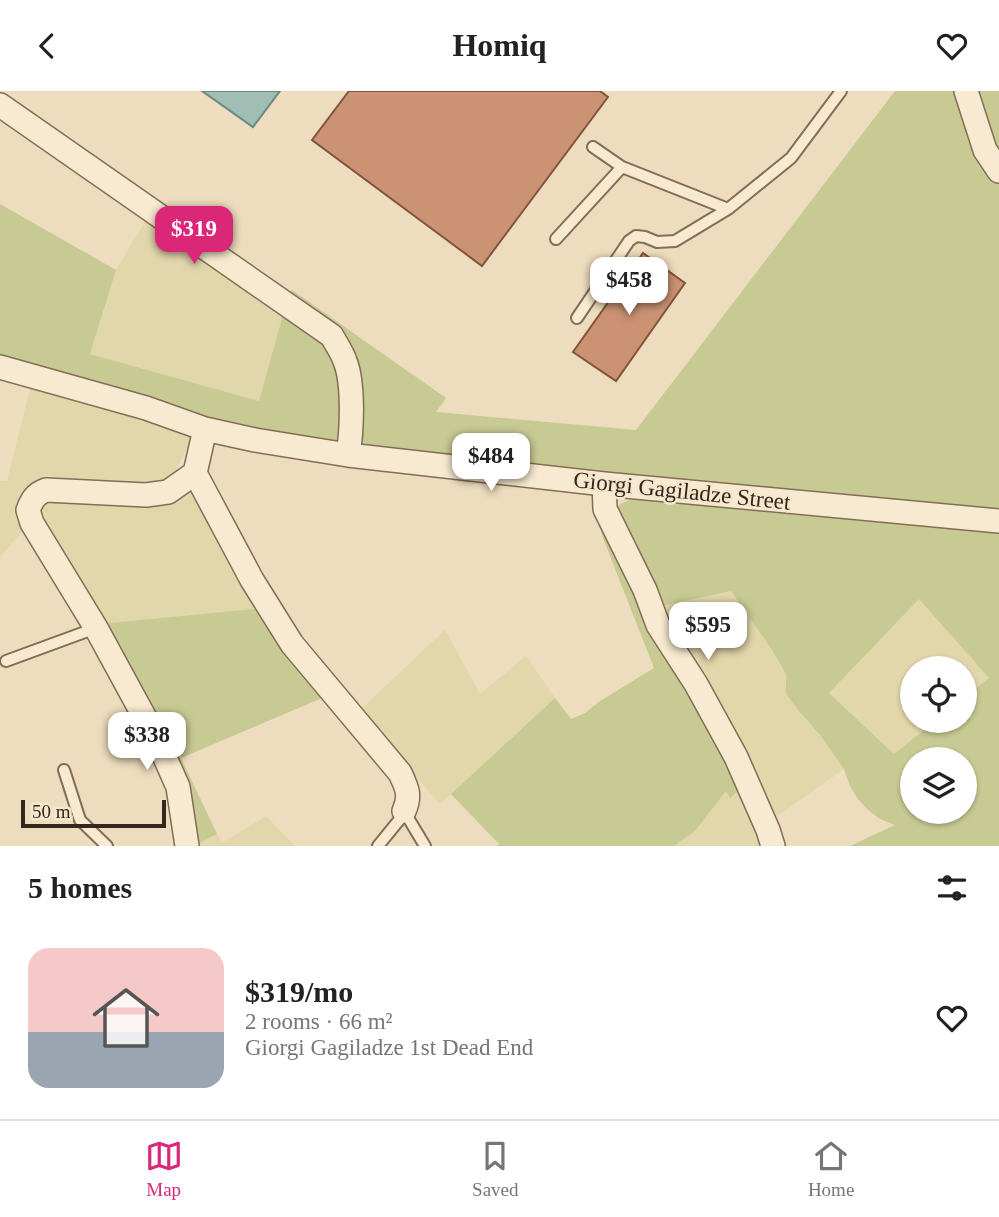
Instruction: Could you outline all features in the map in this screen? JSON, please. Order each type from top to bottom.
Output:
[{"type":"street","points":[[966,91],[985,150],[999,171]]},
{"type":"street","points":[[0,105],[332,336],[346,363],[350,390],[352,434],[348,455]]},
{"type":"street","name":"Giorgi Gagiladze Street","points":[[0,367],[146,408],[205,429],[348,455],[604,484],[999,521]]},
{"type":"street","points":[[205,429],[195,473],[252,580],[292,644],[400,773],[408,789],[404,811]]},
{"type":"street","points":[[187,846],[178,787],[158,742],[96,628],[32,523],[28,510],[33,499],[46,490],[146,495],[168,492],[195,473]]},
{"type":"street","points":[[604,484],[605,509],[645,590],[658,625],[696,684],[736,757],[773,846]]},
{"type":"lane","points":[[577,318],[629,241],[636,236],[657,242],[675,241],[728,209],[791,158],[841,91]]},
{"type":"lane","points":[[593,148],[622,167],[728,209]]},
{"type":"lane","points":[[556,239],[622,167]]},
{"type":"lane","points":[[6,661],[96,628]]},
{"type":"lane","points":[[64,770],[80,820],[107,846]]},
{"type":"lane","points":[[378,846],[404,811]]},
{"type":"lane","points":[[404,811],[425,846]]},
{"type":"shaded area","points":[[147,218],[284,311],[259,401],[90,354],[116,270]]},
{"type":"shaded area","points":[[31,385],[193,434],[177,469],[166,481],[151,488],[40,483],[26,487],[19,498],[17,508],[27,526],[0,557],[0,481],[7,481]]},
{"type":"shaded area","points":[[194,485],[263,608],[99,624],[40,518],[43,498]]},
{"type":"shaded area","points":[[730,590],[786,674],[786,694],[844,769],[773,819],[744,754],[661,606]]},
{"type":"shaded area","points":[[919,598],[970,656],[900,656],[900,733],[920,733],[894,754],[829,693]]},
{"type":"shaded area","points":[[445,630],[480,694],[526,656],[555,698],[440,804],[359,711]]},
{"type":"shaded area","points":[[977,664],[989,678],[977,688]]},
{"type":"shaded area","points":[[743,787],[768,846],[674,846],[695,831],[726,790]]},
{"type":"shaded area","points":[[266,816],[295,846],[193,846],[217,834],[222,843]]},
{"type":"green space","points":[[895,91],[960,91],[999,178],[999,511],[434,458],[216,423],[0,361],[0,204],[116,270],[90,354],[259,401],[292,290],[446,398],[436,412],[636,430]]},
{"type":"green space","points":[[971,91],[999,91],[999,163]]},
{"type":"green space","points":[[590,488],[614,545],[743,787],[730,798],[726,791],[695,831],[674,846],[497,846],[499,844],[451,794],[555,698],[571,719],[585,713],[654,668],[603,538]]},
{"type":"green space","points":[[641,496],[999,530],[999,846],[850,846],[895,825],[880,819],[858,799],[844,769],[786,694],[786,674],[731,591],[661,606],[615,511],[620,504]]},
{"type":"green space","points":[[263,608],[329,695],[181,758],[217,834],[193,846],[99,624]]},
{"type":"water","points":[[202,91],[280,91],[253,127]]},
{"type":"building","points":[[349,91],[600,91],[608,97],[482,266],[312,140]]},
{"type":"building","points":[[643,253],[685,283],[616,381],[573,352]]}]
